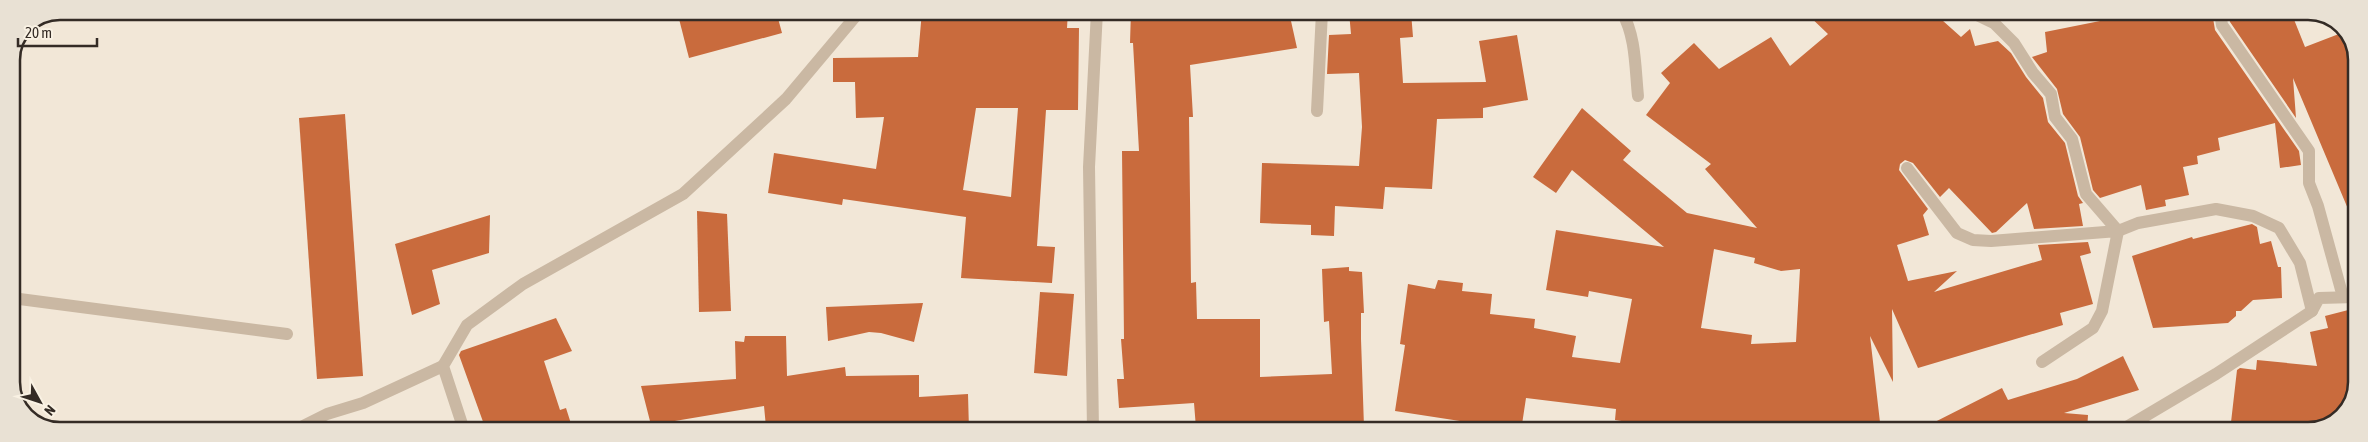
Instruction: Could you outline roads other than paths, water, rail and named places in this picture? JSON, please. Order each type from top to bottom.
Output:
[{"type":"street","points":[[311,422],[327,414],[363,403],[443,366],[467,325],[523,284],[683,194],[786,99],[852,20]]},
{"type":"street","points":[[1093,422],[1090,168],[1097,20]]},
{"type":"street","points":[[1317,111],[1322,20]]},
{"type":"street","points":[[1627,20],[1632,35],[1638,96]]},
{"type":"street","points":[[1988,20],[1994,23],[2014,43],[2032,73],[2051,94],[2055,117],[2072,140],[2086,194],[2118,231]]},
{"type":"street","points":[[2221,20],[2222,25],[2309,151],[2308,183],[2348,291]]},
{"type":"street","points":[[1908,168],[1957,233],[1973,240],[1991,241],[2118,231],[2138,222],[2216,209],[2253,216],[2279,228],[2300,263],[2312,311]]},
{"type":"street","points":[[2042,362],[2093,328],[2102,310],[2118,231]]},
{"type":"street","points":[[2135,422],[2216,374],[2312,311],[2319,298],[2348,297]]},
{"type":"street","points":[[20,299],[287,334]]},
{"type":"street","points":[[443,366],[461,422]]}]
